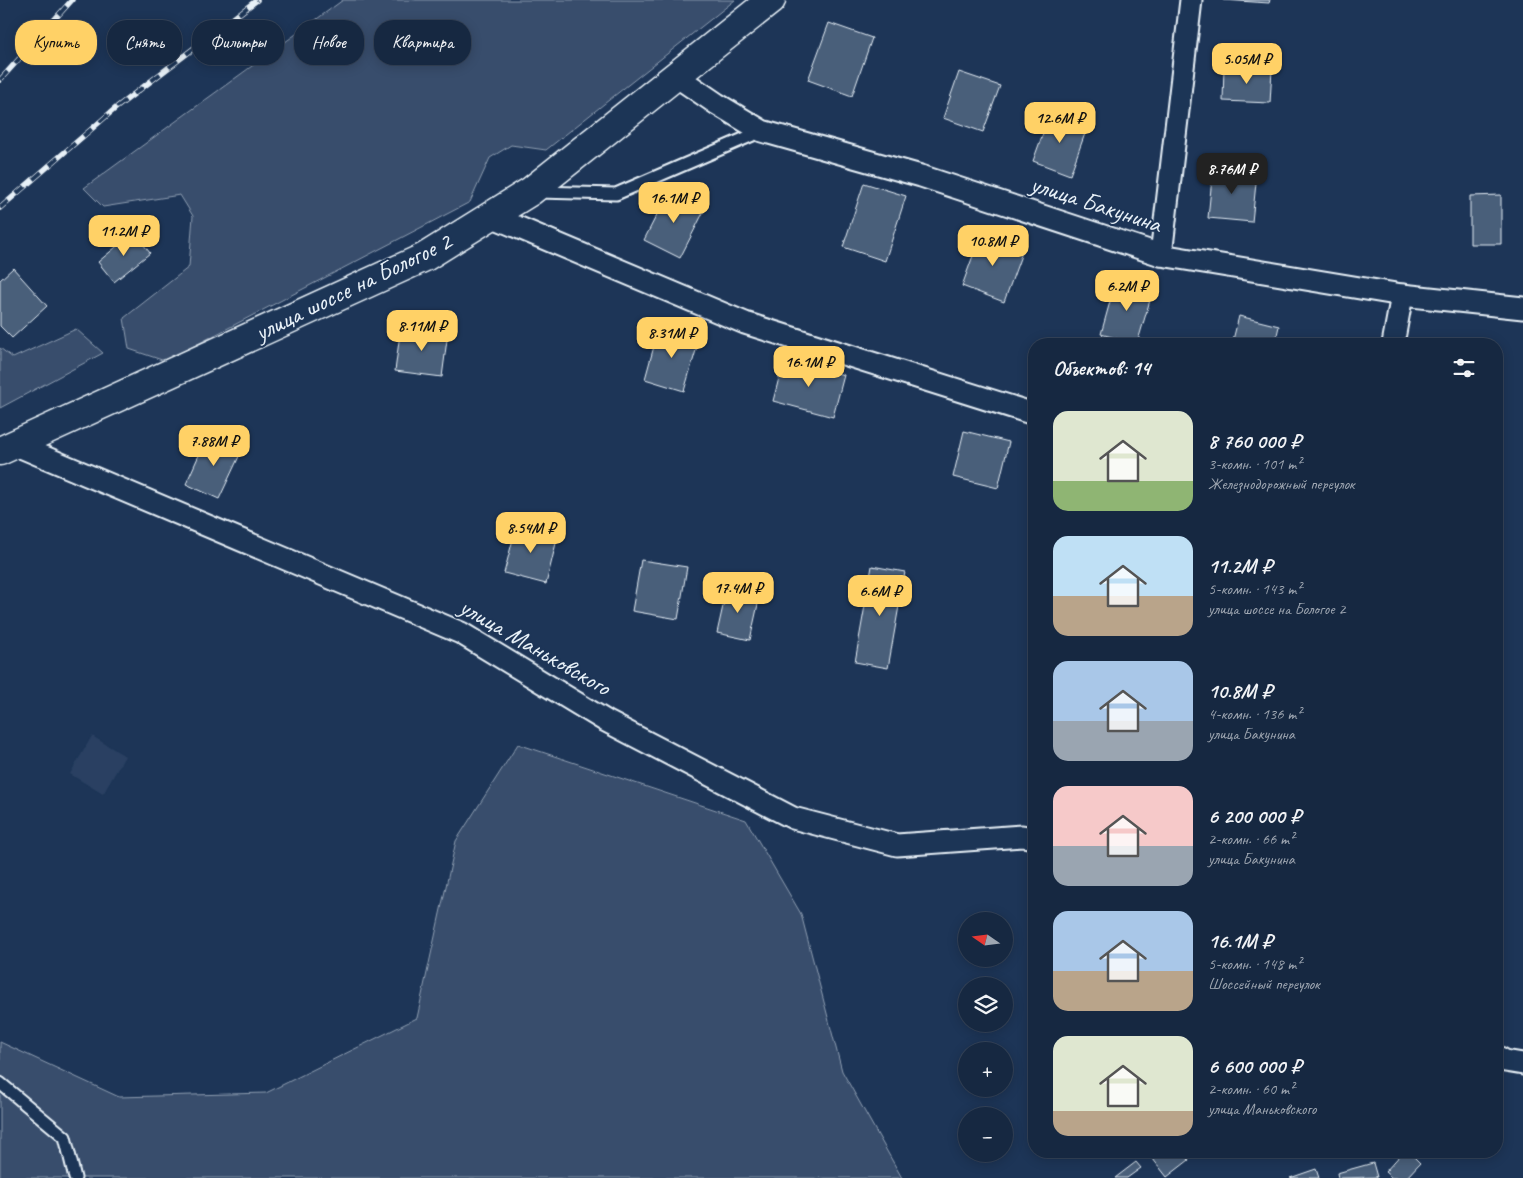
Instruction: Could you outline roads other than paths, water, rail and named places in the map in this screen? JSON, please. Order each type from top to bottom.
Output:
[{"type":"street","name":"улица шоссе на Бологое 2","points":[[8,448],[425,257],[531,191],[771,0]]},
{"type":"street","points":[[1161,254],[1191,0]]},
{"type":"street","name":"улица Бакунина","points":[[676,76],[717,104],[762,130],[920,176],[1161,254],[1402,295],[1523,308]]},
{"type":"street","points":[[491,216],[745,323],[1028,412]]},
{"type":"street","points":[[1394,338],[1402,295]]},
{"type":"street","name":"улица Маньковского","points":[[8,448],[461,633],[606,721],[793,818],[897,845],[1028,837]]},
{"type":"street","points":[[1503,1060],[1523,1064]]},
{"type":"lane","points":[[531,191],[616,194],[762,130]]},
{"type":"lane","points":[[0,1083],[65,1136],[75,1178]]},
{"type":"railway","points":[[0,80],[72,0]]},
{"type":"railway","points":[[0,208],[117,107],[257,0]]}]
